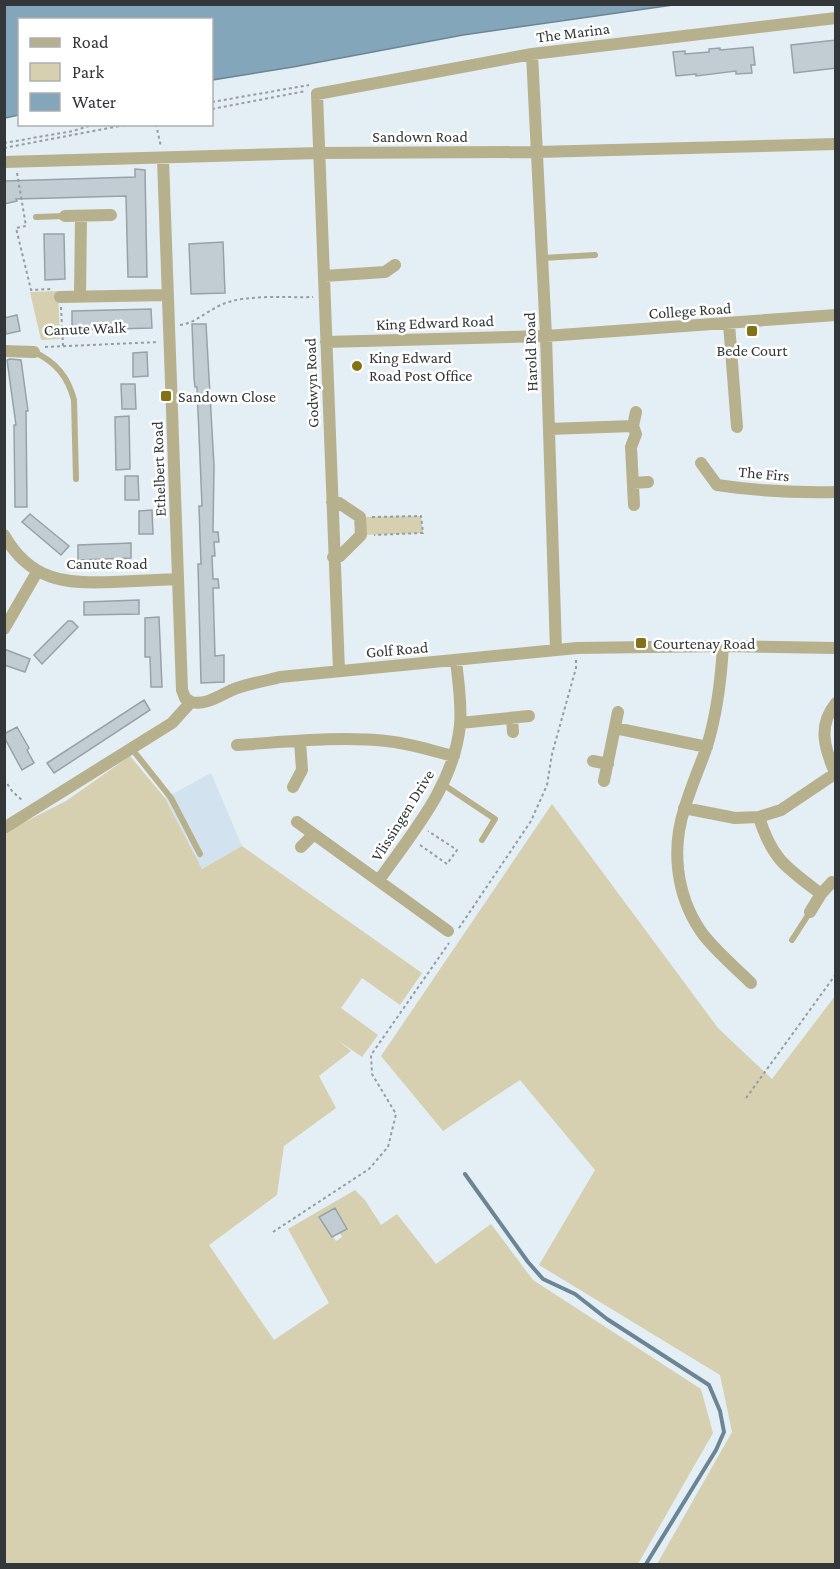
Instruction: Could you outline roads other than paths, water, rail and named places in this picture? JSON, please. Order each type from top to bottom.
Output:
[{"type":"street","name":"The Marina","points":[[316,94],[532,54],[836,18]]},
{"type":"street","name":"Harold Road","points":[[532,54],[546,336],[556,650]]},
{"type":"street","name":"Godwyn Road","points":[[316,94],[339,671]]},
{"type":"street","name":"Sandown Road","points":[[10,162],[319,153],[537,152],[836,144]]},
{"type":"street","name":"Ethelbert Road","points":[[163,159],[182,690],[185,698],[191,702]]},
{"type":"street","points":[[65,216],[111,215]]},
{"type":"street","points":[[80,296],[81,216]]},
{"type":"street","points":[[324,276],[385,272],[395,265]]},
{"type":"street","points":[[60,297],[168,295]]},
{"type":"street","name":"College Road","points":[[546,336],[836,315]]},
{"type":"street","points":[[729,324],[737,427]]},
{"type":"street","name":"King Edward Road","points":[[326,342],[546,336]]},
{"type":"street","name":"Canute Walk","points":[[4,351],[34,352]]},
{"type":"street","points":[[634,505],[631,447],[636,434],[633,426],[636,412]]},
{"type":"street","points":[[549,429],[633,426]]},
{"type":"street","name":"The Firs","points":[[701,463],[717,485],[801,493],[836,492]]},
{"type":"street","points":[[633,483],[648,482]]},
{"type":"street","points":[[332,502],[339,503],[360,517],[361,535],[340,556],[333,557]]},
{"type":"street","name":"Canute Road","points":[[4,535],[20,557],[37,572],[56,580],[78,583],[178,579]]},
{"type":"street","points":[[4,629],[37,572]]},
{"type":"street","points":[[723,646],[721,679],[714,720],[684,808],[677,838],[678,868],[684,900],[700,932],[751,983]]},
{"type":"street","name":"Golf Road","points":[[191,702],[198,704],[235,688],[280,677],[577,648],[723,646],[836,648]]},
{"type":"street","name":"Vlissingen Drive","points":[[380,880],[444,785],[454,756],[460,723],[456,660]]},
{"type":"street","points":[[4,828],[172,723],[191,702]]},
{"type":"street","points":[[684,808],[735,818],[759,817],[781,810],[835,773],[825,749],[825,727],[831,709],[836,703]]},
{"type":"street","points":[[604,782],[618,712]]},
{"type":"street","points":[[460,723],[529,716]]},
{"type":"street","points":[[512,718],[513,732]]},
{"type":"street","points":[[615,728],[706,747]]},
{"type":"street","points":[[237,745],[300,741],[383,741],[406,744],[454,756]]},
{"type":"street","points":[[293,787],[302,770],[300,741]]},
{"type":"street","points":[[593,761],[608,764]]},
{"type":"street","points":[[759,817],[768,845],[779,861],[821,894]]},
{"type":"street","points":[[297,822],[380,880],[452,935]]},
{"type":"street","points":[[301,847],[313,835]]},
{"type":"street","points":[[810,912],[832,882]]},
{"type":"lane","points":[[36,218],[65,216]]},
{"type":"lane","points":[[542,258],[595,255]]},
{"type":"lane","points":[[34,352],[60,369],[72,393],[76,479]]},
{"type":"lane","points":[[132,749],[171,798],[200,854]]},
{"type":"lane","points":[[444,785],[495,819],[482,840]]},
{"type":"lane","points":[[792,940],[810,912]]},
{"type":"water","points":[[5,4],[673,5],[463,35],[213,80],[213,18],[18,18],[18,115],[5,118]]},
{"type":"waterway","points":[[465,1174],[528,1262],[543,1279],[575,1294],[607,1319],[709,1385],[720,1411],[724,1432],[716,1450],[646,1564]]},
{"type":"place","name":"Bede Court","points":[[752,331]]},
{"type":"place","name":"King Edward Road Post Office","points":[[357,366]]},
{"type":"place","name":"Sandown Close","points":[[166,396]]},
{"type":"place","name":"Courtenay Road","points":[[641,643]]}]
